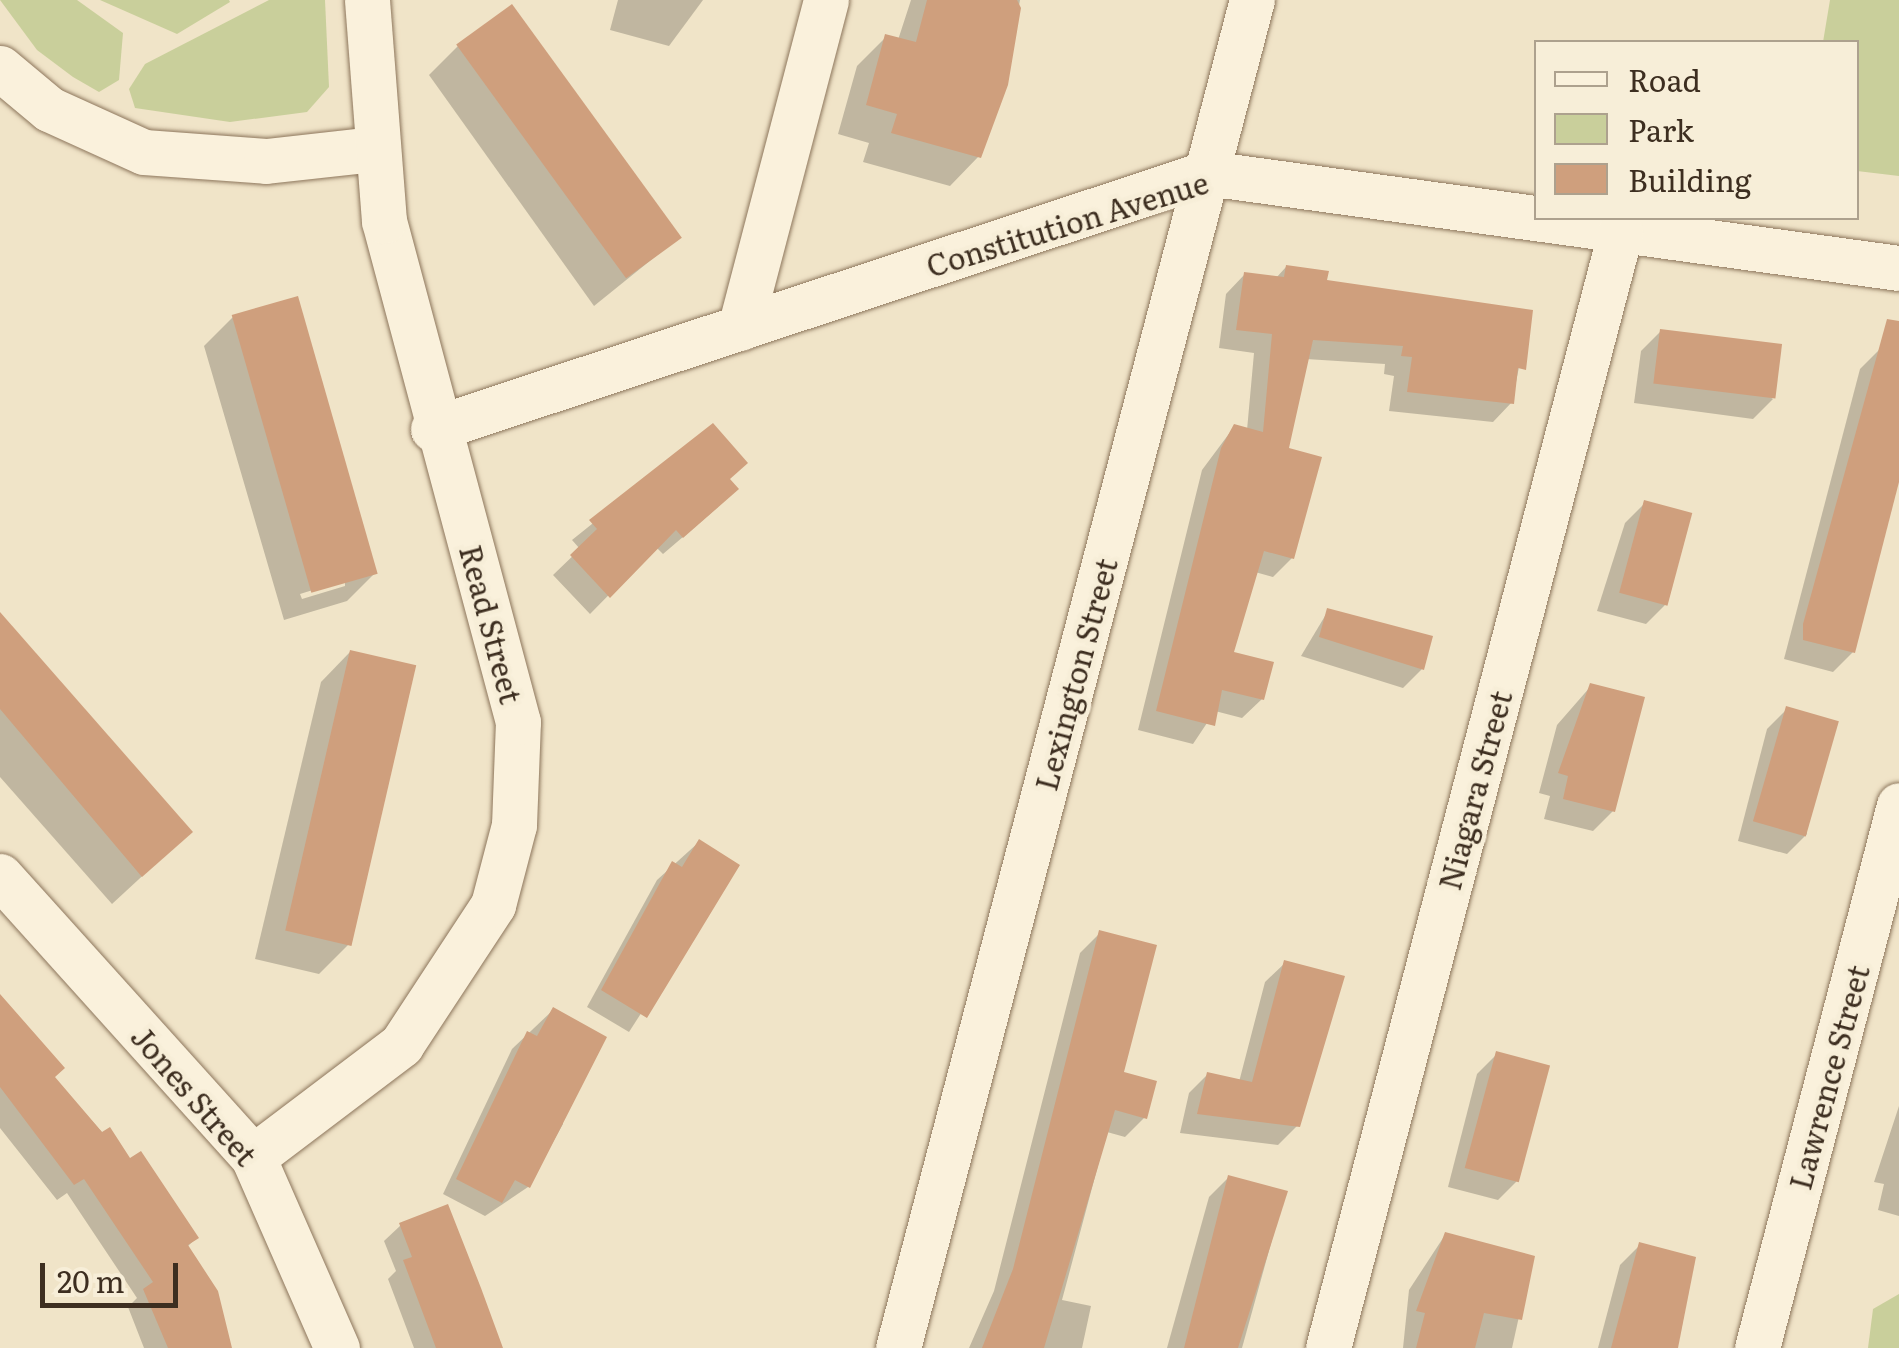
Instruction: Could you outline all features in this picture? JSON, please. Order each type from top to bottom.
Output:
[{"type":"street","name":"Read Street","points":[[253,1156],[401,1045],[493,904],[514,825],[518,722],[434,429],[375,150],[366,0]]},
{"type":"street","points":[[740,328],[826,0]]},
{"type":"street","name":"Lexington Street","points":[[898,1348],[1252,0]]},
{"type":"street","points":[[0,68],[49,109],[144,152],[266,161],[375,150]]},
{"type":"street","name":"Constitution Avenue","points":[[434,429],[1207,173],[1620,233],[1899,268]]},
{"type":"street","name":"Niagara Street","points":[[1328,1348],[1620,233]]},
{"type":"street","name":"Lawrence Street","points":[[1757,1348],[1899,805]]},
{"type":"street","name":"Jones Street","points":[[0,876],[253,1156],[338,1348]]},
{"type":"green space","points":[[0,0],[77,0],[123,33],[119,80],[99,92],[73,77],[37,50]]},
{"type":"green space","points":[[100,0],[229,0],[230,2],[177,34]]},
{"type":"green space","points":[[269,0],[325,0],[329,87],[307,112],[230,122],[135,108],[129,89],[145,64]]},
{"type":"green space","points":[[1830,0],[1899,0],[1899,176],[1859,171],[1859,40],[1823,40]]},
{"type":"green space","points":[[1899,1294],[1899,1348],[1868,1348],[1873,1309]]},
{"type":"building","points":[[927,0],[1017,0],[1021,8],[1008,85],[981,158],[891,133],[897,114],[866,105],[885,34],[916,42]]},
{"type":"building","points":[[512,4],[682,238],[626,278],[456,45]]},
{"type":"building","points":[[1286,265],[1329,271],[1327,280],[1533,310],[1526,370],[1518,368],[1514,404],[1407,392],[1412,357],[1401,356],[1403,346],[1313,340],[1289,448],[1322,457],[1294,559],[1264,551],[1234,652],[1274,662],[1264,700],[1222,690],[1215,726],[1156,711],[1221,448],[1234,424],[1263,432],[1272,334],[1236,330],[1244,272],[1284,277]]},
{"type":"building","points":[[298,296],[378,574],[311,593],[232,315]]},
{"type":"building","points":[[1887,319],[1899,321],[1899,482],[1855,653],[1803,640],[1803,624]]},
{"type":"building","points":[[1660,329],[1782,344],[1775,399],[1653,384]]},
{"type":"building","points":[[713,423],[748,463],[730,479],[739,489],[683,538],[676,530],[610,598],[570,555],[597,529],[589,520]]},
{"type":"building","points":[[1644,500],[1692,513],[1667,606],[1619,593]]},
{"type":"building","points":[[1327,608],[1433,636],[1424,670],[1319,637]]},
{"type":"building","points":[[0,612],[193,832],[142,877],[0,709]]},
{"type":"building","points":[[350,650],[416,665],[351,946],[285,931]]},
{"type":"building","points":[[1590,683],[1645,697],[1615,812],[1563,799],[1568,776],[1558,773]]},
{"type":"building","points":[[1786,706],[1839,721],[1806,837],[1753,821]]},
{"type":"building","points":[[699,839],[740,865],[647,1018],[601,990],[672,861],[682,867]]},
{"type":"building","points":[[1099,930],[1157,945],[1124,1072],[1157,1081],[1147,1119],[1115,1110],[1044,1348],[982,1348],[1013,1269]]},
{"type":"building","points":[[1284,960],[1345,976],[1300,1127],[1197,1114],[1207,1072],[1252,1082]]},
{"type":"building","points":[[0,994],[65,1068],[55,1077],[102,1132],[110,1127],[130,1158],[141,1151],[199,1238],[188,1245],[218,1291],[232,1348],[168,1348],[143,1289],[153,1282],[84,1179],[74,1185],[0,1087]]},
{"type":"building","points":[[553,1007],[607,1037],[530,1188],[515,1180],[502,1203],[456,1179],[527,1031],[537,1036]]},
{"type":"building","points":[[1496,1051],[1550,1065],[1519,1182],[1465,1168]]},
{"type":"building","points":[[1228,1175],[1288,1191],[1238,1348],[1184,1348]]},
{"type":"building","points":[[448,1204],[503,1348],[436,1348],[403,1260],[412,1257],[399,1223]]},
{"type":"building","points":[[1445,1232],[1535,1256],[1522,1320],[1484,1313],[1475,1348],[1416,1348],[1425,1313],[1416,1311]]},
{"type":"building","points":[[1639,1242],[1696,1257],[1678,1348],[1611,1348]]}]
